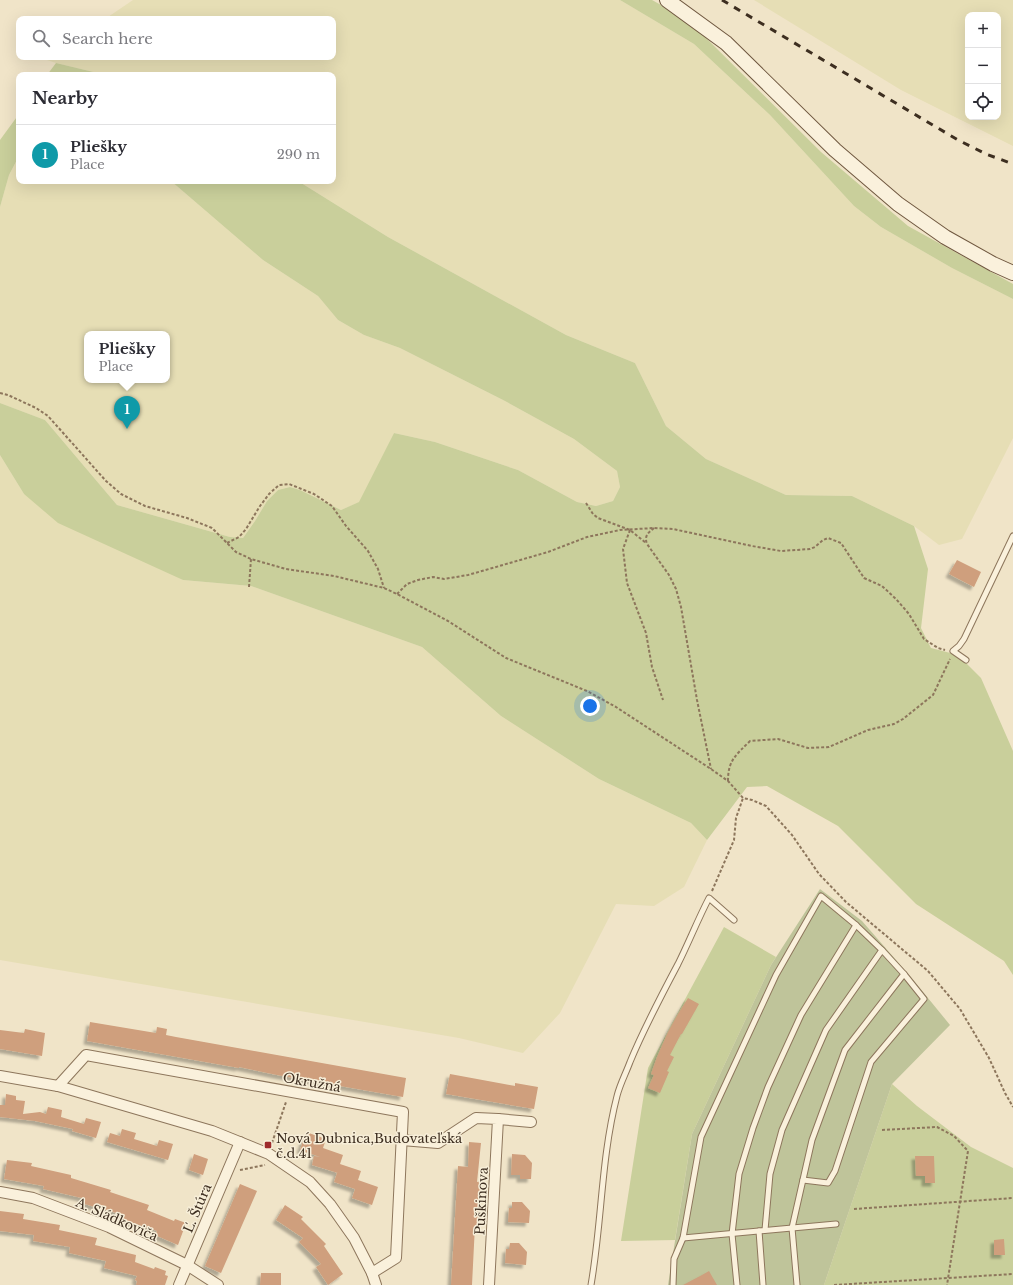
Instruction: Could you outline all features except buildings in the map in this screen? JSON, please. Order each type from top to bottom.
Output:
[{"type":"main road","points":[[667,0],[726,43],[835,150],[898,204],[945,237],[993,264],[1013,273]]},
{"type":"street","name":"Okružná","points":[[58,1086],[86,1055],[403,1112],[396,1258],[372,1273]]},
{"type":"street","points":[[0,1076],[58,1086],[212,1131],[268,1154],[310,1182],[330,1204],[354,1238],[372,1273],[376,1285]]},
{"type":"street","points":[[402,1140],[438,1143],[476,1118],[531,1122]]},
{"type":"street","name":"Puškinova","points":[[489,1285],[498,1119]]},
{"type":"street","name":"Ľ. Štúra","points":[[179,1285],[240,1142]]},
{"type":"street","name":"A. Sládkoviča","points":[[0,1192],[33,1198],[109,1227],[187,1265],[218,1285]]},
{"type":"lane","points":[[966,660],[953,651],[959,646],[967,634],[1013,536]]},
{"type":"lane","points":[[672,1285],[674,1259],[683,1238],[701,1137],[776,975],[821,896],[856,925],[882,950],[924,999],[871,1062],[835,1171],[828,1183],[803,1180]]},
{"type":"lane","points":[[591,1285],[595,1264],[603,1180],[618,1095],[644,1030],[683,954],[709,898],[734,920]]},
{"type":"lane","points":[[737,1285],[732,1234],[739,1174],[753,1128],[768,1087],[801,1015],[856,925]]},
{"type":"lane","points":[[765,1230],[770,1174],[782,1130],[826,1030],[882,950]]},
{"type":"lane","points":[[797,1285],[792,1228],[812,1140],[845,1050],[904,974]]},
{"type":"lane","points":[[683,1238],[836,1224]]},
{"type":"lane","points":[[759,1231],[763,1285]]},
{"type":"path","points":[[0,393],[8,395],[36,408],[48,416],[106,481],[122,494],[145,506],[187,518],[212,528],[236,552],[251,559],[286,569],[334,576],[384,588],[397,594],[448,620],[506,658],[587,691],[598,697],[711,769],[728,781],[743,798],[766,806]]},
{"type":"path","points":[[227,542],[239,537],[269,494],[279,486],[289,484],[314,494],[332,506],[346,526],[368,551],[378,569],[384,588]]},
{"type":"path","points":[[586,503],[593,514],[598,518],[630,530],[647,544],[669,575],[676,589],[681,607],[697,700],[711,769]]},
{"type":"path","points":[[647,544],[645,539],[647,533],[654,528]]},
{"type":"path","points":[[397,594],[407,584],[418,580],[433,578],[444,579],[468,575],[548,552],[587,537],[610,532],[654,528],[673,529],[781,551],[810,549],[816,547],[823,540],[828,538],[841,543],[864,578],[882,586],[896,599],[909,614],[924,639],[938,648],[953,651],[944,673],[933,695],[903,719],[894,724],[868,730],[829,747],[808,748],[778,739],[750,741],[733,758],[728,770],[728,781]]},
{"type":"path","points":[[630,530],[622,549],[627,583],[646,633],[652,667],[663,700]]},
{"type":"path","points":[[250,588],[251,559]]},
{"type":"path","points":[[709,898],[734,840],[736,818],[743,798]]},
{"type":"path","points":[[227,1172],[264,1166],[267,1164],[268,1154],[290,1092]]},
{"type":"path","points":[[882,1130],[937,1127],[954,1136],[968,1151],[947,1285]]},
{"type":"path","points":[[854,1209],[1013,1198]]},
{"type":"path","points":[[834,1285],[1013,1274]]},
{"type":"shaded area","points":[[133,0],[620,0],[694,44],[770,115],[854,206],[881,227],[952,268],[1013,299],[1013,438],[962,539],[939,545],[914,526],[852,496],[786,495],[706,459],[666,426],[635,363],[566,335],[388,237],[303,184],[336,184],[336,72],[94,72],[47,60],[336,60],[336,16],[109,16]]},
{"type":"shaded area","points":[[754,0],[1013,0],[1013,146],[901,90]]},
{"type":"shaded area","points":[[16,162],[16,184],[174,184],[263,260],[318,296],[338,320],[364,335],[400,348],[505,401],[574,439],[617,471],[620,487],[613,501],[596,506],[577,502],[518,470],[435,442],[394,433],[360,502],[341,510],[300,490],[290,487],[278,490],[267,501],[243,538],[230,537],[117,505],[45,420],[0,403],[0,207],[9,175]]},
{"type":"shaded area","points":[[0,455],[24,494],[183,580],[251,586],[422,647],[501,716],[599,779],[691,823],[707,840],[684,887],[654,906],[616,904],[560,1013],[523,1053],[459,1038],[0,960]]},
{"type":"green space","points":[[620,0],[652,0],[705,37],[821,152],[908,226],[1013,284],[1013,299],[952,268],[881,227],[854,206],[770,115],[694,44]]},
{"type":"green space","points":[[56,63],[94,72],[49,72]]},
{"type":"green space","points":[[16,118],[16,162],[9,175],[0,207],[0,140]]},
{"type":"green space","points":[[174,184],[303,184],[388,237],[566,335],[635,363],[666,426],[706,459],[786,495],[852,496],[914,526],[928,569],[921,628],[931,648],[958,655],[981,678],[1013,751],[1013,975],[1004,961],[916,904],[838,826],[767,786],[747,787],[707,840],[691,823],[599,779],[501,716],[422,647],[251,586],[183,580],[58,523],[24,494],[0,455],[0,403],[45,420],[117,505],[230,537],[243,538],[267,501],[278,490],[290,487],[300,490],[341,510],[359,502],[394,433],[435,442],[518,470],[577,502],[596,506],[613,501],[620,487],[617,471],[574,439],[505,401],[400,348],[364,335],[338,320],[318,296],[263,260]]},
{"type":"green space","points":[[820,889],[862,921],[950,1025],[892,1084],[824,1285],[668,1285],[692,1134],[771,965]]},
{"type":"green space","points":[[724,927],[776,957],[692,1134],[675,1240],[621,1241],[648,1068]]},
{"type":"green space","points":[[892,1084],[917,1106],[971,1147],[1013,1168],[1013,1285],[824,1285]]},
{"type":"railway","points":[[722,0],[958,140],[986,154],[1013,164]]},
{"type":"place","name":"Pliešky","points":[[127,429]]},
{"type":"place","name":"Nová Dubnica,Budovateľská č.d.41","points":[[268,1145]]}]
